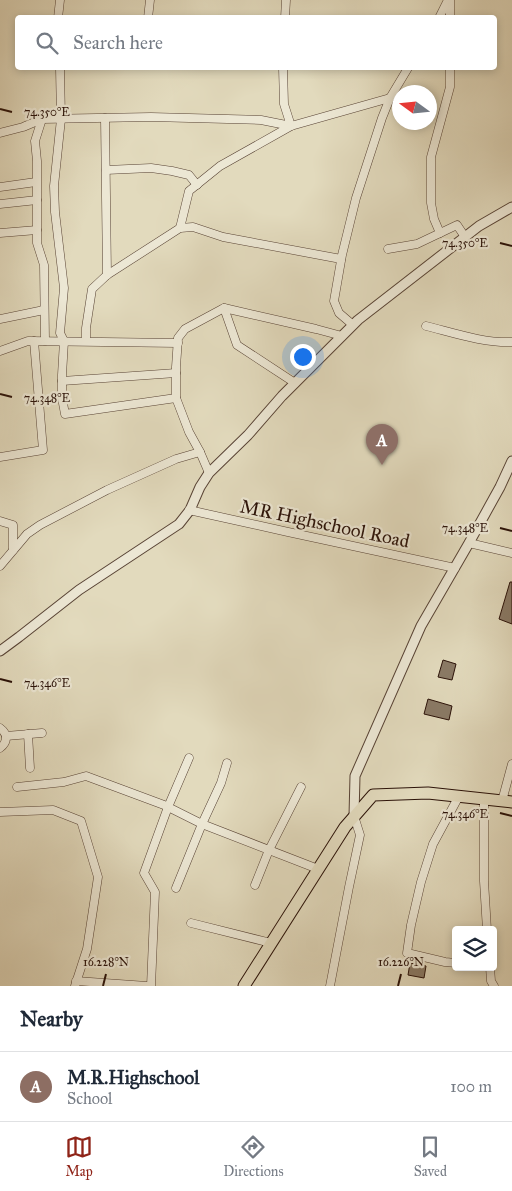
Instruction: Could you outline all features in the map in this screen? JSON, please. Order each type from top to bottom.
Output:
[{"type":"main road","points":[[244,986],[345,827],[373,795],[428,793],[507,801]]},
{"type":"street","points":[[58,15],[60,0]]},
{"type":"street","points":[[148,15],[150,0]]},
{"type":"street","points":[[285,15],[286,0]]},
{"type":"street","points":[[441,15],[449,0]]},
{"type":"street","points":[[449,0],[450,15]]},
{"type":"street","points":[[60,70],[61,119],[54,186],[55,212],[64,288],[60,333],[64,341],[62,398],[65,414],[176,398]]},
{"type":"street","points":[[283,70],[284,104],[291,126]]},
{"type":"street","points":[[353,325],[339,313],[334,301],[341,259],[356,198],[379,127],[390,98],[407,70]]},
{"type":"street","points":[[440,233],[434,219],[432,204],[431,157],[450,87],[450,70]]},
{"type":"street","points":[[180,228],[189,191],[220,166],[291,126],[390,98]]},
{"type":"street","points":[[0,133],[23,127],[42,119],[151,117],[261,120],[291,126]]},
{"type":"street","points":[[105,118],[107,275]]},
{"type":"street","points":[[42,119],[35,141],[37,161],[37,244],[44,265],[45,341]]},
{"type":"street","points":[[106,170],[151,168],[172,171],[189,175],[197,185]]},
{"type":"street","points":[[0,187],[36,182]]},
{"type":"street","points":[[0,204],[37,200]]},
{"type":"street","points":[[0,651],[79,590],[180,524],[209,473],[353,325],[464,237],[512,207]]},
{"type":"street","points":[[388,249],[416,244],[457,225],[464,237]]},
{"type":"street","points":[[86,341],[92,289],[107,275],[180,228],[193,227],[224,237],[341,259]]},
{"type":"street","points":[[0,233],[37,230]]},
{"type":"street","points":[[209,473],[189,432],[176,398],[178,338],[185,329],[224,308],[316,328],[342,336]]},
{"type":"street","points":[[224,308],[237,345],[295,383]]},
{"type":"street","points":[[0,320],[44,310]]},
{"type":"street","points":[[426,326],[466,337],[512,342]]},
{"type":"street","points":[[0,351],[28,341],[178,343]]},
{"type":"street","points":[[0,458],[42,450],[34,341]]},
{"type":"street","points":[[62,381],[176,374]]},
{"type":"street","points":[[0,566],[26,534],[40,525],[107,490],[176,459],[200,452]]},
{"type":"street","points":[[330,986],[360,835],[354,816],[356,776],[421,626],[500,487],[512,461]]},
{"type":"street","name":"MR Highschool Road","points":[[189,510],[455,568]]},
{"type":"street","points":[[0,521],[13,525],[13,550]]},
{"type":"street","points":[[469,543],[512,553]]},
{"type":"street","points":[[0,728],[6,736],[5,743],[0,748]]},
{"type":"street","points":[[6,736],[42,733]]},
{"type":"street","points":[[28,734],[30,768]]},
{"type":"street","points":[[151,986],[155,892],[144,873],[168,807],[189,758]]},
{"type":"street","points":[[176,888],[221,783],[227,763]]},
{"type":"street","points":[[507,801],[512,764]]},
{"type":"street","points":[[17,787],[64,782],[86,776],[168,807],[202,824],[318,869]]},
{"type":"street","points":[[255,885],[269,850],[301,787]]},
{"type":"street","points":[[452,963],[407,953],[421,882],[433,844],[459,796]]},
{"type":"street","points":[[484,799],[484,881],[487,926]]},
{"type":"street","points":[[0,812],[53,810],[81,821],[98,877],[87,949],[75,984],[147,986]]},
{"type":"street","points":[[191,923],[271,943]]},
{"type":"street","points":[[490,971],[491,982],[494,986]]},
{"type":"building","points":[[510,582],[512,582],[512,624],[499,619]]},
{"type":"building","points":[[443,660],[456,664],[452,680],[438,677]]},
{"type":"building","points":[[428,699],[452,706],[449,720],[424,714]]},
{"type":"building","points":[[410,963],[426,966],[424,978],[408,975]]},
{"type":"place","name":"M.R.Highschool","points":[[382,465]]}]
